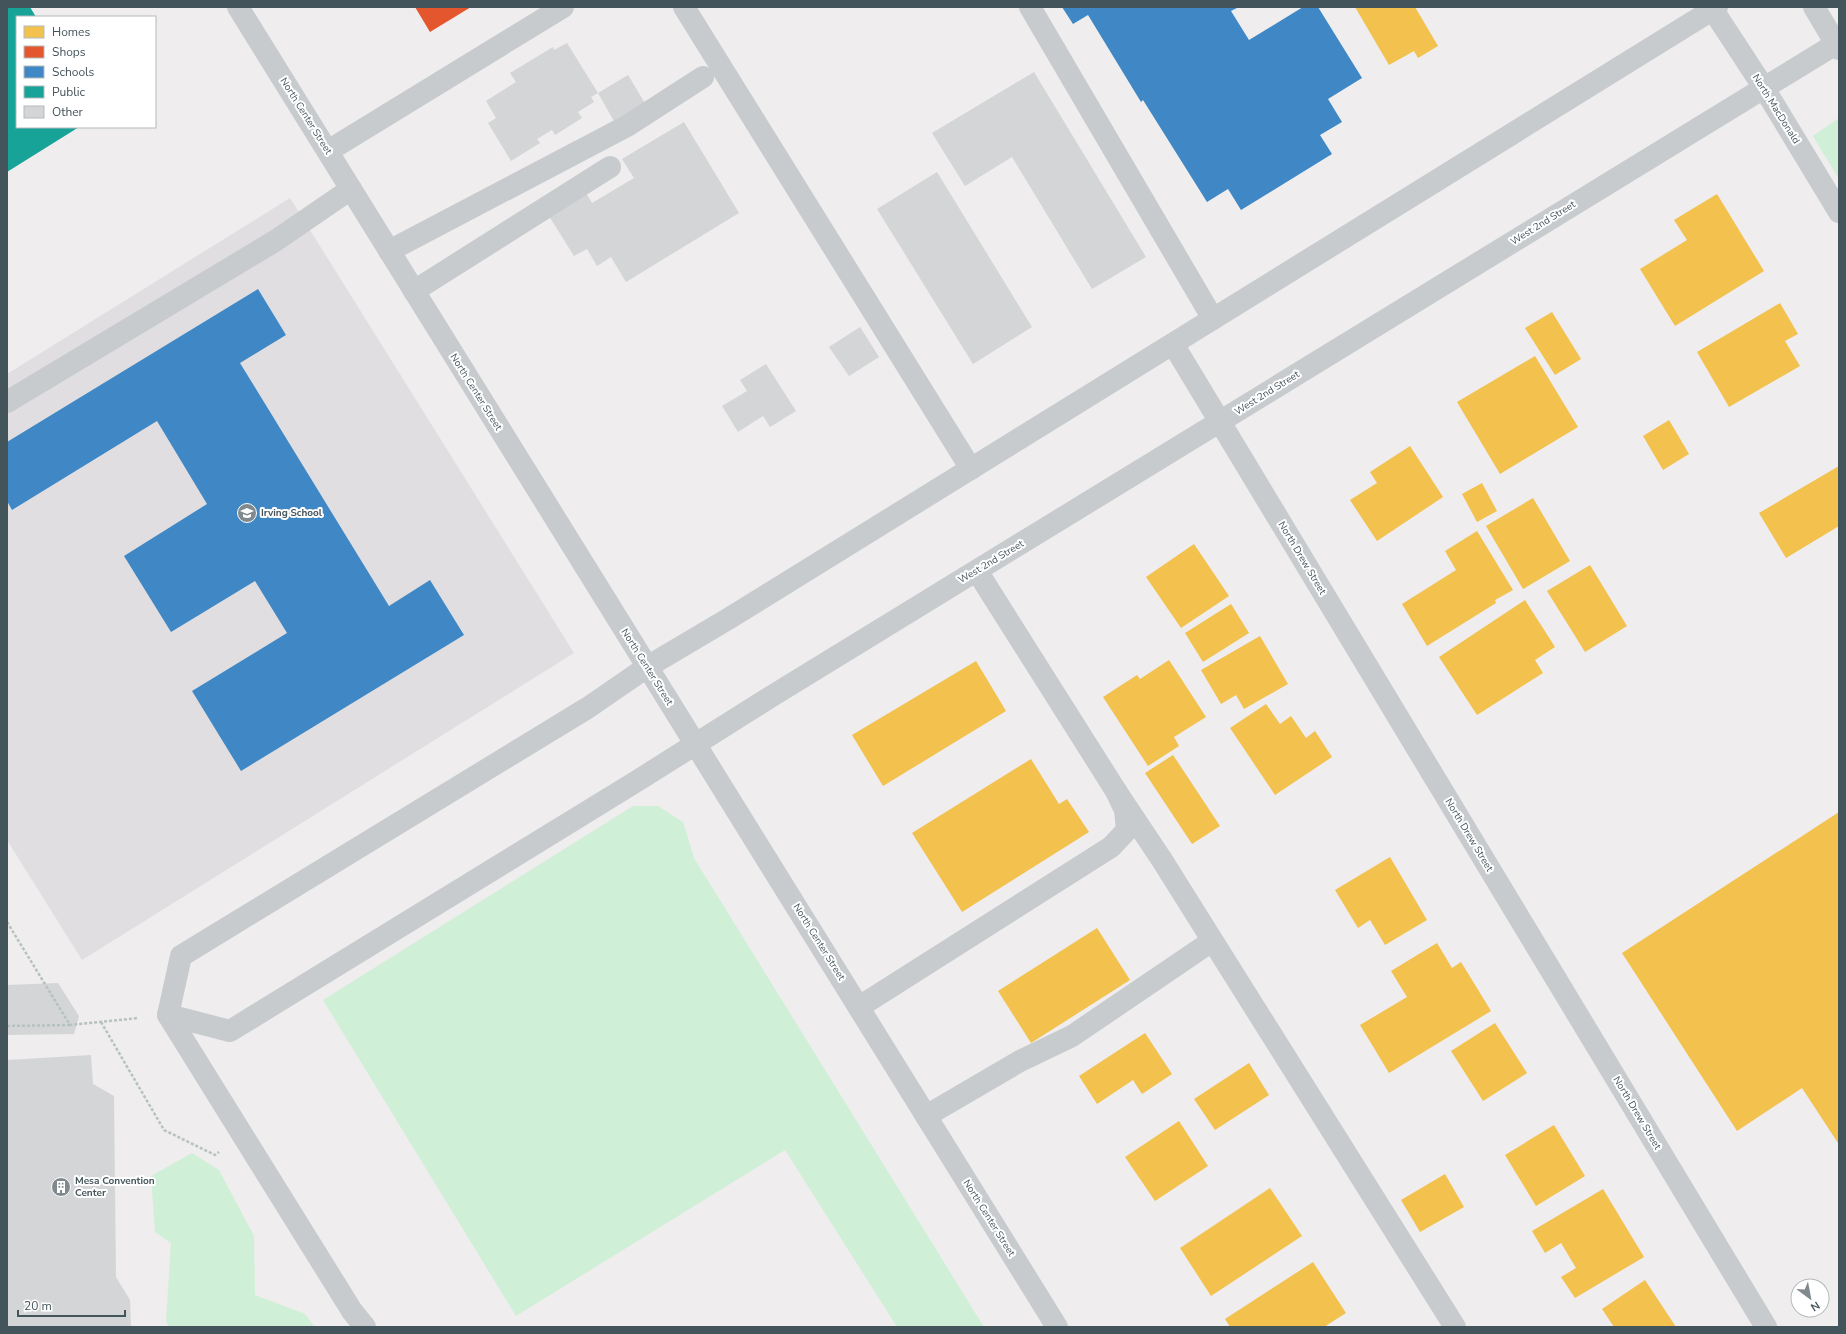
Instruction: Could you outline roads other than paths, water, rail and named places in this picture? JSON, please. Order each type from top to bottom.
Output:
[{"type":"street","name":"North Center Street","points":[[238,7],[1056,1327]]},
{"type":"street","points":[[328,151],[563,7]]},
{"type":"street","points":[[684,7],[970,469]]},
{"type":"street","points":[[1030,7],[1213,319]]},
{"type":"street","points":[[1814,7],[1838,45]]},
{"type":"street","points":[[365,1327],[352,1311],[168,1015],[181,956],[589,707],[647,667],[728,619],[1714,8]]},
{"type":"street","name":"North MacDonald","points":[[1714,8],[1839,212]]},
{"type":"street","name":"West 2nd Street","points":[[168,1015],[230,1031],[977,570],[1764,88],[1838,45]]},
{"type":"street","points":[[389,251],[627,126],[703,77]]},
{"type":"street","points":[[414,291],[610,167]]},
{"type":"street","points":[[7,402],[275,241],[351,189]]},
{"type":"street","name":"North Drew Street","points":[[1173,344],[1766,1327]]},
{"type":"street","points":[[977,570],[1116,791],[1162,860],[1455,1327]]},
{"type":"street","points":[[859,1007],[1111,848],[1127,830],[1125,810],[1116,791]]},
{"type":"street","points":[[926,1116],[1020,1061],[1072,1036],[1212,941]]},
{"type":"place","name":"Irving School","points":[[247,513]]},
{"type":"place","name":"Mesa Convention Center","points":[[61,1187]]}]
